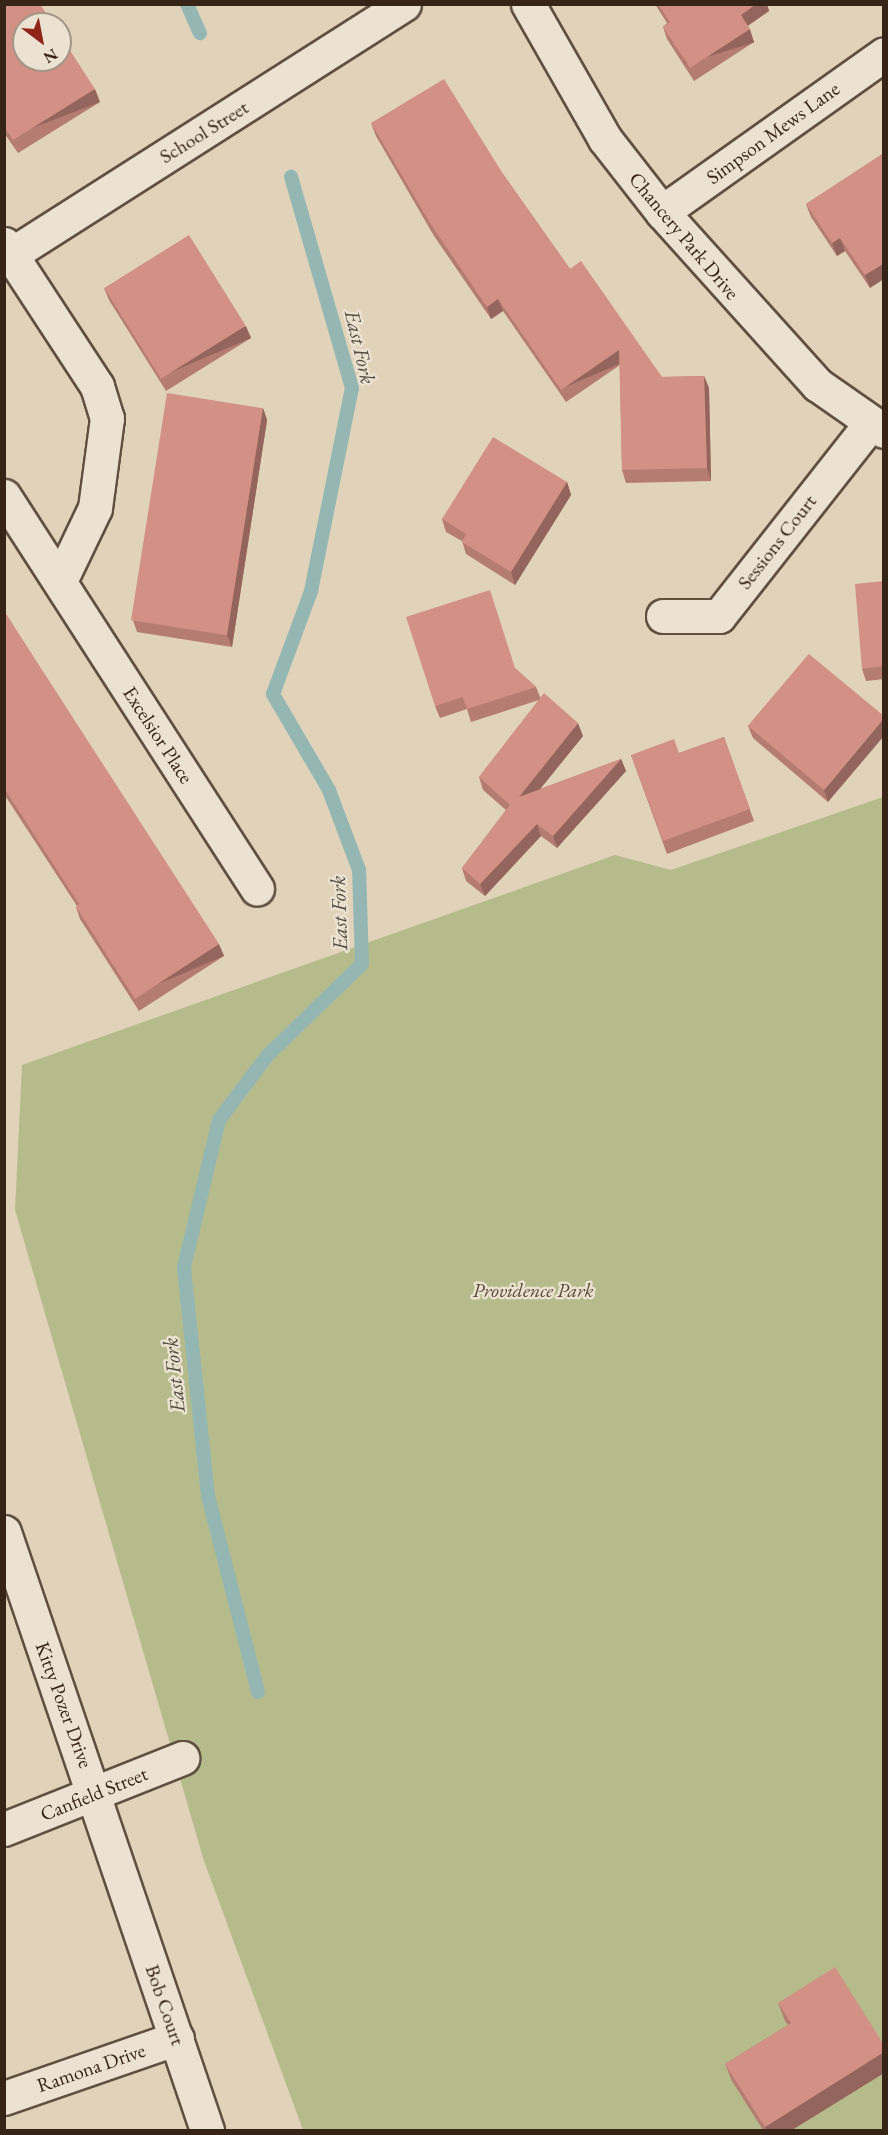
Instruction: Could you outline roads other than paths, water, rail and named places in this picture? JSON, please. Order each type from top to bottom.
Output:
[{"type":"street","name":"School Street","points":[[7,253],[404,4]]},
{"type":"street","name":"Chancery Park Drive","points":[[528,4],[605,140],[662,212],[818,385],[877,428]]},
{"type":"street","name":"Simpson Mews Lane","points":[[662,212],[884,54]]},
{"type":"street","points":[[7,253],[97,386],[107,418],[94,508],[60,581]]},
{"type":"street","name":"Sessions Court","points":[[663,616],[719,616],[877,428]]},
{"type":"street","name":"Excelsior Place","points":[[4,496],[257,890]]},
{"type":"street","name":"Kitty Pozer Drive","points":[[4,1532],[122,1879]]},
{"type":"street","name":"Canfield Street","points":[[4,1829],[95,1796],[182,1758]]},
{"type":"street","name":"Bob Court","points":[[122,1879],[207,2130]]},
{"type":"street","name":"Ramona Drive","points":[[4,2098],[177,2038]]},
{"type":"waterway","name":"East Fork","points":[[187,4],[200,33]]},
{"type":"waterway","name":"East Fork","points":[[258,1692],[208,1496],[184,1267],[219,1120],[267,1056],[362,964],[359,870],[329,790],[273,694],[311,591],[352,388],[291,177]]},
{"type":"park label","name":"Providence Park","points":[[533,1290]]}]
